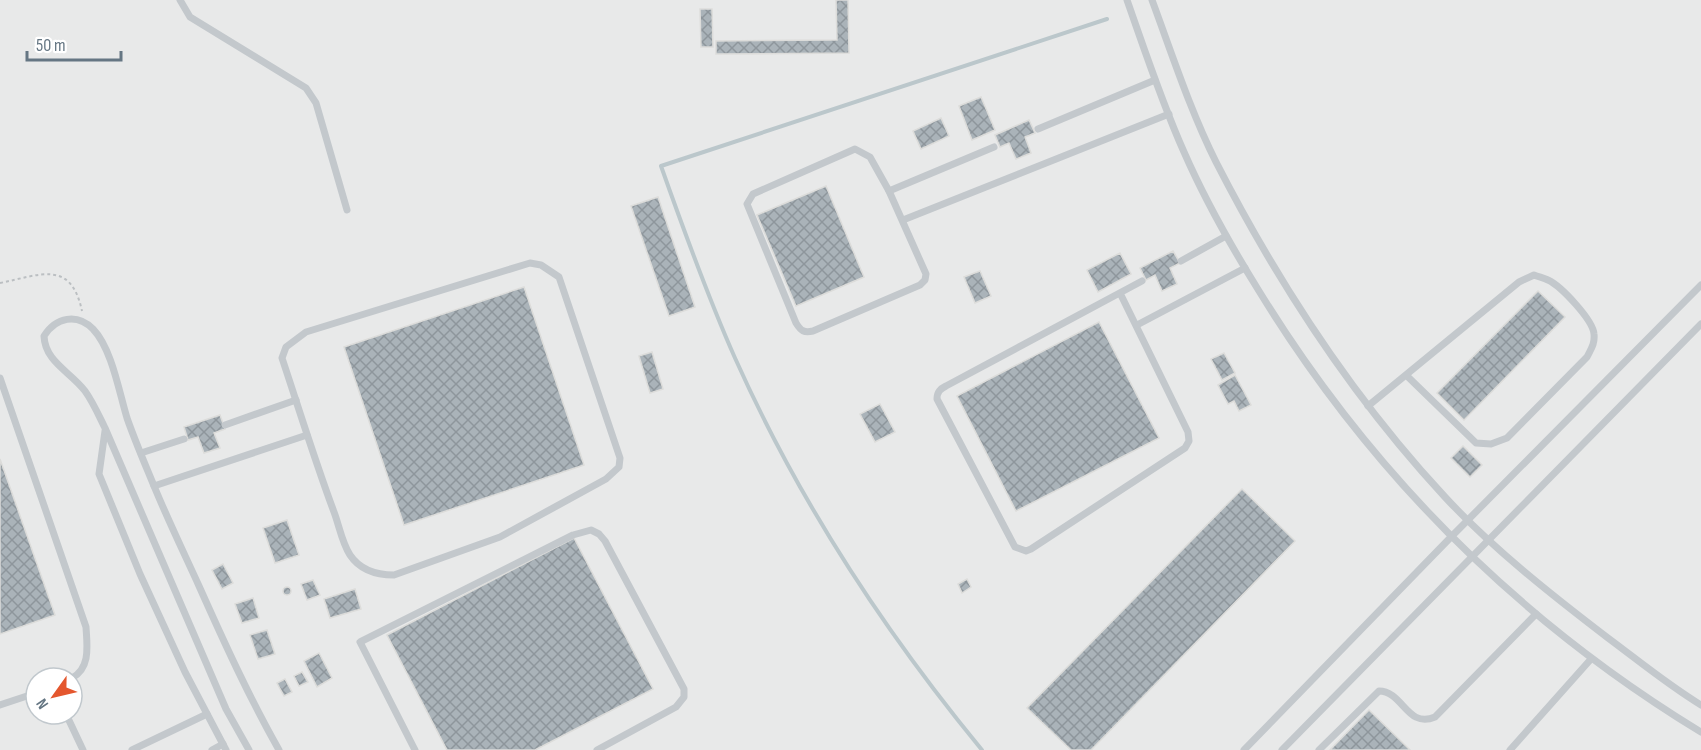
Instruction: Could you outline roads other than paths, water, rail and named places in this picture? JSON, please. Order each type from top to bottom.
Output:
[{"type":"lane","points":[[180,0],[190,17],[306,88],[316,104],[347,210]]},
{"type":"lane","points":[[1127,0],[1155,80],[1185,153],[1226,236],[1289,340],[1344,414],[1406,489],[1472,558],[1592,659],[1701,732]]},
{"type":"lane","points":[[1152,0],[1181,79],[1215,160],[1266,253],[1317,335],[1368,406],[1446,498],[1489,539],[1565,606],[1674,688],[1701,705]]},
{"type":"lane","points":[[1038,129],[1155,80]]},
{"type":"lane","points":[[903,220],[1169,114]]},
{"type":"lane","points":[[889,190],[994,147]]},
{"type":"lane","points":[[855,149],[870,157],[903,220],[926,274],[925,280],[920,285],[805,333],[800,330],[747,204],[753,194],[855,149]]},
{"type":"lane","points":[[1181,261],[1226,236]]},
{"type":"lane","points":[[530,263],[541,265],[559,277],[620,458],[619,467],[606,479],[500,537],[394,575],[381,575],[358,564],[349,554],[307,435],[282,358],[286,347],[306,332],[530,263]]},
{"type":"lane","points":[[1137,326],[1245,268]]},
{"type":"lane","points":[[1368,406],[1519,282],[1534,275],[1550,280],[1581,310],[1590,322],[1594,333],[1593,346],[1587,357],[1507,438],[1491,444],[1476,443],[1406,375]]},
{"type":"lane","points":[[1120,293],[1188,432],[1189,441],[1185,448],[1031,549],[1026,551],[1015,547],[937,399],[937,394],[945,386],[1142,281]]},
{"type":"lane","points":[[1244,750],[1450,537],[1701,285]]},
{"type":"lane","points":[[249,750],[226,709],[105,428],[85,391],[68,372],[53,361],[44,344],[44,336],[58,322],[75,318],[84,321],[103,344],[154,486],[249,696],[279,750]]},
{"type":"lane","points":[[1282,750],[1701,324]]},
{"type":"lane","points":[[0,378],[86,627],[88,656],[82,666]]},
{"type":"lane","points":[[225,425],[296,400]]},
{"type":"lane","points":[[105,428],[99,474],[140,574],[185,672],[225,747],[212,750]]},
{"type":"lane","points":[[154,486],[307,435]]},
{"type":"lane","points":[[141,453],[184,439]]},
{"type":"lane","points":[[415,750],[360,642],[573,535],[591,530],[605,541],[684,689],[684,697],[676,707],[597,750]]},
{"type":"lane","points":[[1320,750],[1379,691],[1387,692],[1418,719],[1425,721],[1435,717],[1536,614]]},
{"type":"lane","points":[[1510,750],[1592,659]]},
{"type":"lane","points":[[0,705],[24,697]]},
{"type":"lane","points":[[132,750],[207,714]]},
{"type":"lane","points":[[72,726],[83,750]]},
{"type":"waterway","points":[[982,750],[877,611],[815,513],[786,462],[735,358],[696,263],[661,166],[1107,19]]}]
